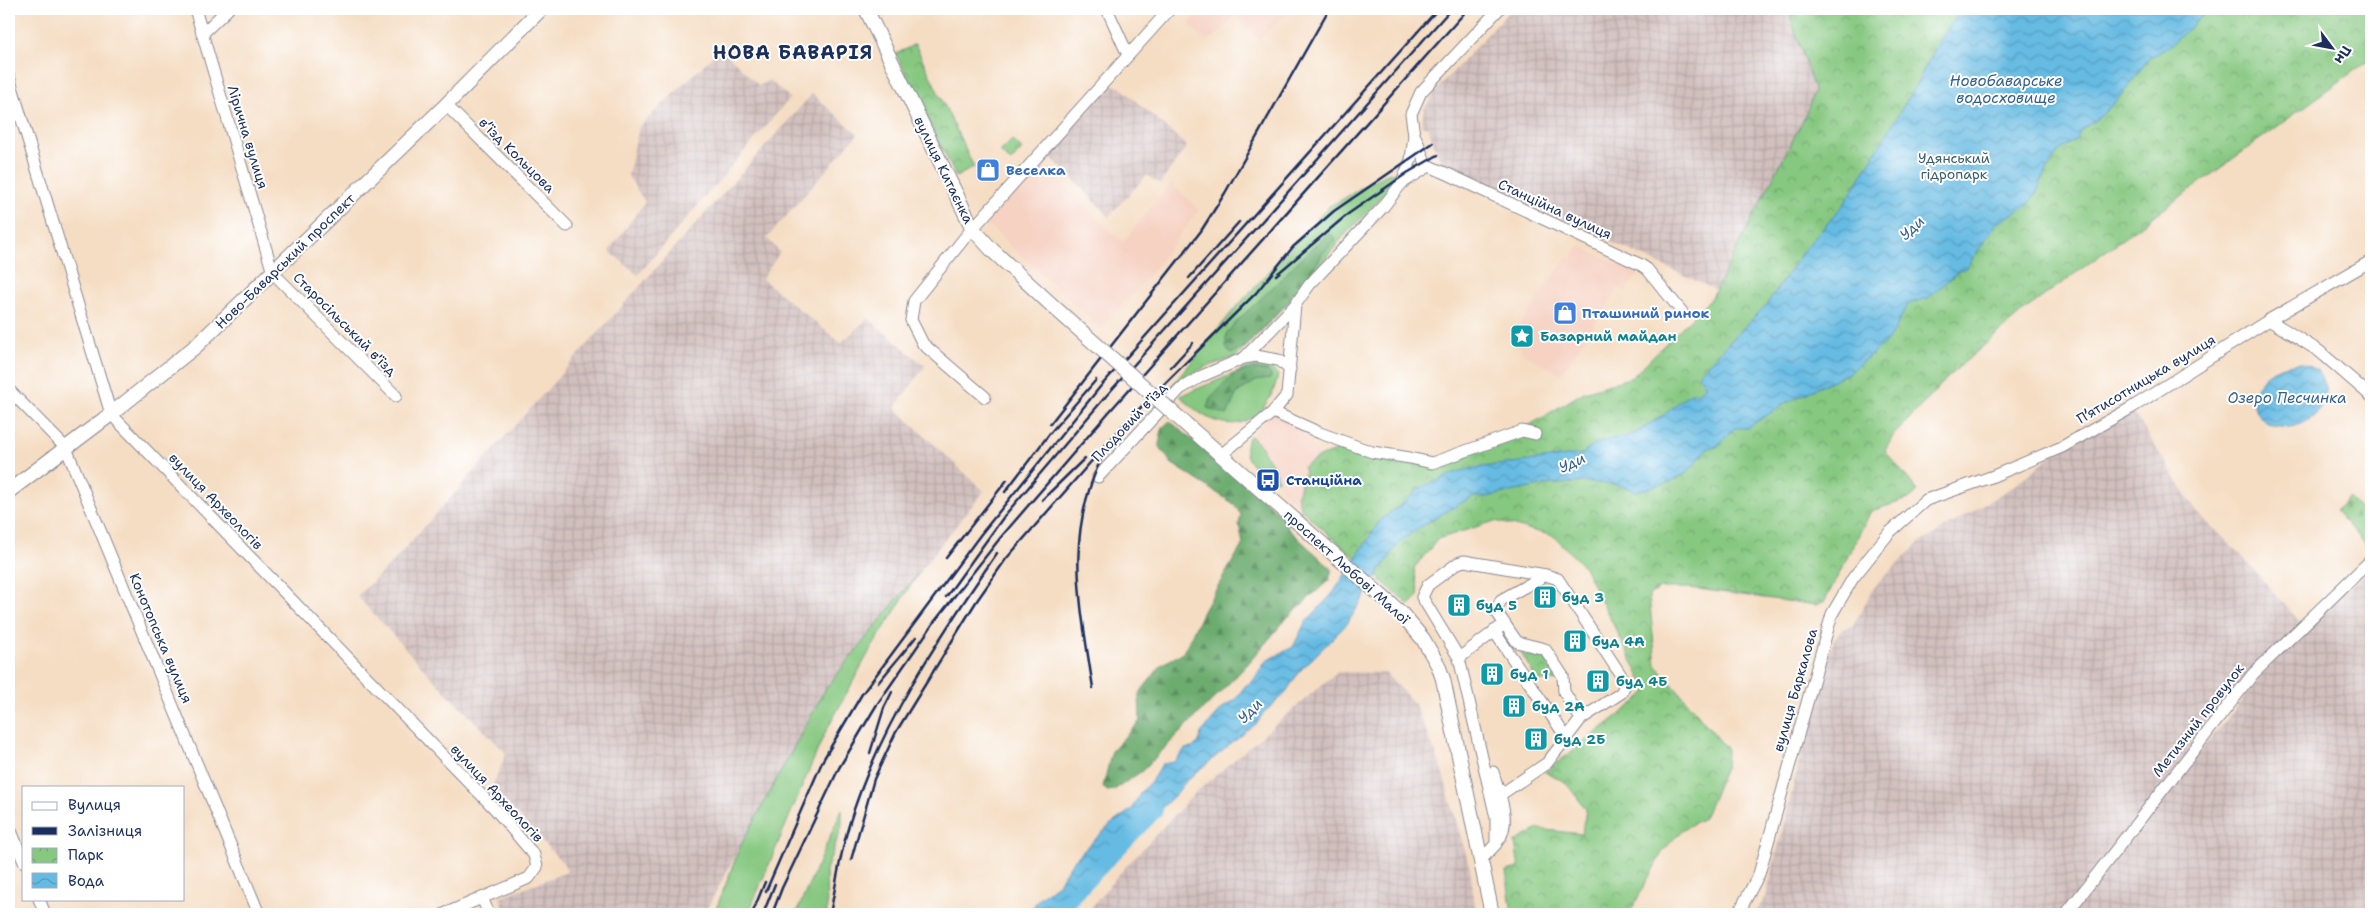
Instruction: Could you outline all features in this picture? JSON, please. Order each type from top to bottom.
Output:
[{"type":"main road","name":"Ново-Баварський проспект","points":[[9,491],[111,414],[196,346],[273,274],[541,9]]},
{"type":"main road","name":"вулиця Китаєнка","points":[[866,9],[973,229],[992,250],[1055,308]]},
{"type":"main road","name":"проспект Любові Малої","points":[[1055,308],[1401,614],[1423,638],[1438,664],[1443,679],[1492,914]]},
{"type":"street","name":"Лірична вулиця","points":[[195,9],[273,274]]},
{"type":"street","points":[[202,34],[228,9]]},
{"type":"street","points":[[1107,9],[1128,55]]},
{"type":"street","points":[[985,397],[923,344],[911,320],[914,301],[973,229],[1170,9]]},
{"type":"street","points":[[1244,358],[1295,305],[1310,284],[1383,207],[1401,184],[1411,160],[1414,135],[1411,114],[1422,92],[1499,9]]},
{"type":"street","name":"вулиця Археологів","points":[[9,77],[111,414],[495,809],[534,855],[537,867],[530,878],[482,898]]},
{"type":"street","name":"в’їзд Кольцова","points":[[446,105],[567,226]]},
{"type":"street","points":[[9,108],[21,120]]},
{"type":"street","points":[[1401,184],[1429,166],[1424,162],[1419,142],[1414,135]]},
{"type":"street","name":"Станційна вулиця","points":[[1429,166],[1647,269],[1682,312]]},
{"type":"street","name":"П’ятисотницька вулиця","points":[[1926,500],[2062,447],[2131,408],[2269,320],[2371,261]]},
{"type":"street","name":"Старосільський в'їзд","points":[[273,274],[396,396]]},
{"type":"street","points":[[1221,454],[1273,412],[1287,395],[1295,305]]},
{"type":"street","points":[[2269,320],[2319,351],[2371,396]]},
{"type":"street","name":"Плодовий в'їзд","points":[[1098,477],[1180,389],[1202,376],[1244,358],[1265,356],[1278,360],[1290,369]]},
{"type":"street","name":"Конотопська вулиця","points":[[9,390],[66,448],[259,914]]},
{"type":"street","points":[[1273,412],[1320,433],[1379,454],[1410,458],[1432,464],[1522,431],[1535,434]]},
{"type":"street","name":"вулиця Баркалова","points":[[1738,914],[1758,874],[1832,614],[1853,578],[1889,533],[1926,500]]},
{"type":"street","name":"Метизний провулок","points":[[2066,914],[2253,674],[2371,560]]},
{"type":"street","points":[[1496,844],[1496,818],[1459,658],[1422,597],[1428,585],[1458,563],[1464,561],[1546,575],[1558,579],[1626,683],[1621,693],[1581,719],[1547,763],[1500,795]]},
{"type":"street","points":[[1546,575],[1501,600],[1496,612],[1517,642],[1544,650],[1563,676],[1564,692],[1581,719]]},
{"type":"street","points":[[1459,658],[1505,624]]},
{"type":"street","points":[[1494,632],[1566,737]]},
{"type":"street","points":[[1480,747],[1493,772],[1500,795],[1505,823],[1502,836],[1480,861]]},
{"type":"street","points":[[9,826],[22,857]]},
{"type":"street","points":[[444,914],[482,898],[489,914]]},
{"type":"street","points":[[39,900],[46,914]]},
{"type":"shaded area","points":[[1202,9],[1293,9],[1259,40],[1236,17],[1218,34],[1206,41],[1189,24]]},
{"type":"shaded area","points":[[1511,9],[1788,9],[1814,90],[1806,114],[1716,290],[1442,164],[1429,127],[1421,125],[1424,109],[1438,88]]},
{"type":"shaded area","points":[[721,48],[759,86],[769,80],[790,98],[638,275],[609,251],[645,202],[628,176],[639,127]]},
{"type":"shaded area","points":[[1109,84],[1120,87],[1187,146],[1160,184],[1147,175],[1109,216],[1047,153]]},
{"type":"shaded area","points":[[812,94],[858,134],[767,238],[780,252],[762,279],[841,343],[868,318],[925,366],[895,408],[984,491],[826,688],[704,914],[506,914],[500,897],[567,872],[564,864],[492,788],[506,753],[436,682],[357,596],[391,564]]},
{"type":"shaded area","points":[[1040,162],[1123,242],[1171,183],[1199,210],[1152,271],[1101,329],[987,224],[991,215]]},
{"type":"shaded area","name":"Пташиний ринок","points":[[1579,246],[1638,274],[1626,292],[1619,288],[1561,374],[1524,354],[1513,335],[1567,257],[1572,258]]},
{"type":"shaded area","points":[[2131,408],[2196,511],[2237,551],[2303,625],[2371,569],[2371,914],[2069,914],[2299,630],[2253,674],[2066,914],[1754,914],[1766,897],[1824,660],[1840,630],[1853,626],[1874,587],[1918,544],[2011,488],[2062,447]]},
{"type":"shaded area","points":[[1273,412],[1301,427],[1302,434],[1306,435],[1319,457],[1303,467],[1305,471],[1297,495],[1301,510],[1276,481],[1278,480],[1269,458],[1251,436]]},
{"type":"shaded area","points":[[1337,672],[1385,673],[1414,703],[1439,761],[1470,868],[1476,914],[1086,914],[1118,875],[1195,793]]},
{"type":"green space","name":"Удянський гідропарк","points":[[1788,9],[2371,9],[2371,62],[2369,60],[2026,309],[1951,374],[1893,436],[1885,451],[1918,491],[1909,499],[1871,511],[1825,601],[1816,605],[1690,588],[1660,588],[1649,595],[1656,665],[1727,749],[1726,766],[1704,818],[1683,829],[1663,851],[1629,914],[1564,914],[1558,908],[1547,914],[1512,914],[1506,871],[1519,868],[1515,842],[1538,829],[1582,834],[1586,809],[1565,782],[1545,772],[1636,702],[1647,691],[1584,567],[1554,536],[1495,521],[1438,539],[1414,568],[1419,595],[1409,605],[1301,510],[1297,495],[1305,471],[1303,467],[1319,457],[1338,450],[1433,467],[1525,428],[1584,392],[1632,377],[1712,297],[1806,114],[1814,90]]},
{"type":"green space","points":[[915,44],[974,167],[956,177],[896,54]]},
{"type":"green space","points":[[1012,140],[1022,149],[1011,162],[1000,152]]},
{"type":"green space","points":[[1397,172],[1394,184],[1343,237],[1290,301],[1236,357],[1205,367],[1171,387],[1232,312],[1329,206],[1379,177]]},
{"type":"green space","points":[[1330,233],[1336,240],[1323,253],[1305,283],[1245,347],[1231,354],[1226,348],[1226,334],[1231,327]]},
{"type":"green space","points":[[1265,366],[1272,369],[1278,375],[1272,394],[1260,411],[1244,422],[1234,424],[1210,419],[1199,413],[1180,396],[1250,367]]},
{"type":"green space","points":[[1253,369],[1268,371],[1272,376],[1270,379],[1256,381],[1237,393],[1227,415],[1207,408],[1210,399],[1234,374]]},
{"type":"green space","points":[[1170,421],[1287,520],[1288,529],[1332,569],[1329,580],[1287,618],[1246,666],[1142,771],[1114,790],[1107,791],[1103,787],[1112,750],[1140,721],[1139,694],[1162,664],[1183,653],[1203,611],[1243,544],[1239,524],[1241,515],[1234,504],[1171,463],[1159,445],[1162,428]]},
{"type":"green space","points":[[1251,436],[1263,448],[1264,454],[1275,469],[1278,480],[1256,468],[1249,461],[1246,445],[1248,438]]},
{"type":"green space","points":[[2349,498],[2371,521],[2371,550],[2335,511]]},
{"type":"green space","points":[[920,571],[868,654],[824,735],[748,914],[714,914],[741,845],[826,688]]},
{"type":"green space","points":[[1519,649],[1541,652],[1558,680],[1537,681]]},
{"type":"green space","points":[[842,809],[842,826],[826,870],[827,914],[796,914]]},
{"type":"water","name":"Новобаварське водосховище","points":[[1962,9],[2210,9],[2171,45],[2147,60],[2127,89],[2102,115],[2080,131],[2077,139],[2059,151],[2028,205],[1997,223],[1967,267],[1956,273],[1928,298],[1908,304],[1895,330],[1886,342],[1850,372],[1786,403],[1747,428],[1734,428],[1717,447],[1708,448],[1688,472],[1670,482],[1636,491],[1619,485],[1587,482],[1545,485],[1486,497],[1472,497],[1428,522],[1402,540],[1393,551],[1347,624],[1299,672],[1284,695],[1263,713],[1258,722],[1187,780],[1176,794],[1153,816],[1125,837],[1093,873],[1061,914],[1028,914],[1040,897],[1058,884],[1073,861],[1111,824],[1131,810],[1141,792],[1152,780],[1162,764],[1174,762],[1185,749],[1192,748],[1199,742],[1201,733],[1224,707],[1236,699],[1245,686],[1253,681],[1266,661],[1293,647],[1305,623],[1333,593],[1381,519],[1406,501],[1418,489],[1457,472],[1474,468],[1582,454],[1598,442],[1632,435],[1665,414],[1691,393],[1698,392],[1706,386],[1698,374],[1767,304],[1802,252],[1845,203],[1916,85],[1939,41]]},
{"type":"water","name":"Озеро Песчинка","points":[[2301,363],[2317,370],[2325,387],[2324,399],[2319,410],[2311,419],[2289,427],[2277,427],[2266,422],[2257,413],[2252,395],[2261,380],[2272,371],[2284,366]]},
{"type":"waterway","name":"Уди","points":[[1060,914],[1073,895],[1155,810]]},
{"type":"railway","points":[[1050,424],[1201,231],[1225,193],[1329,9]]},
{"type":"railway","points":[[766,891],[823,760],[862,694],[981,534],[1100,387],[1438,9]]},
{"type":"railway","points":[[946,597],[1005,515],[1107,395],[1451,9]]},
{"type":"railway","points":[[772,914],[782,888],[839,768],[876,706],[935,621],[1001,537],[1109,412],[1468,9]]},
{"type":"railway","points":[[851,860],[874,779],[896,732],[976,602],[1006,559],[1124,424],[1256,293],[1293,247],[1334,211],[1433,143]]},
{"type":"railway","points":[[1276,275],[1348,214],[1407,173],[1438,155]]},
{"type":"railway","points":[[1189,278],[1239,222]]},
{"type":"railway","points":[[1171,367],[1193,343]]},
{"type":"railway","points":[[1005,492],[1050,433],[1096,380]]},
{"type":"railway","points":[[1093,688],[1080,596],[1078,568],[1079,539],[1092,481],[1105,451]]},
{"type":"railway","points":[[1042,500],[1085,458]]},
{"type":"railway","points":[[946,558],[1007,480]]},
{"type":"railway","points":[[830,914],[849,825],[876,753],[912,684],[997,553]]},
{"type":"railway","points":[[878,683],[916,637]]},
{"type":"railway","points":[[870,753],[884,708],[892,692]]},
{"type":"railway","points":[[752,914],[765,882]]},
{"type":"railway","points":[[763,914],[775,884]]},
{"type":"place","name":"Веселка","points":[[988,170]]},
{"type":"place","name":"Пташиний ринок","points":[[1565,313]]},
{"type":"place","name":"Базарний майдан","points":[[1522,336]]},
{"type":"place","name":"Станційна","points":[[1268,480]]},
{"type":"place","name":"буд 3","points":[[1545,597]]},
{"type":"place","name":"буд 5","points":[[1459,605]]},
{"type":"place","name":"буд 4А","points":[[1575,641]]},
{"type":"place","name":"буд 1","points":[[1492,674]]},
{"type":"place","name":"буд 4Б","points":[[1598,681]]},
{"type":"place","name":"буд 2А","points":[[1514,706]]},
{"type":"place","name":"буд 2Б","points":[[1536,739]]},
{"type":"district","name":"НОВА БАВАРІЯ","points":[[793,52]]}]
